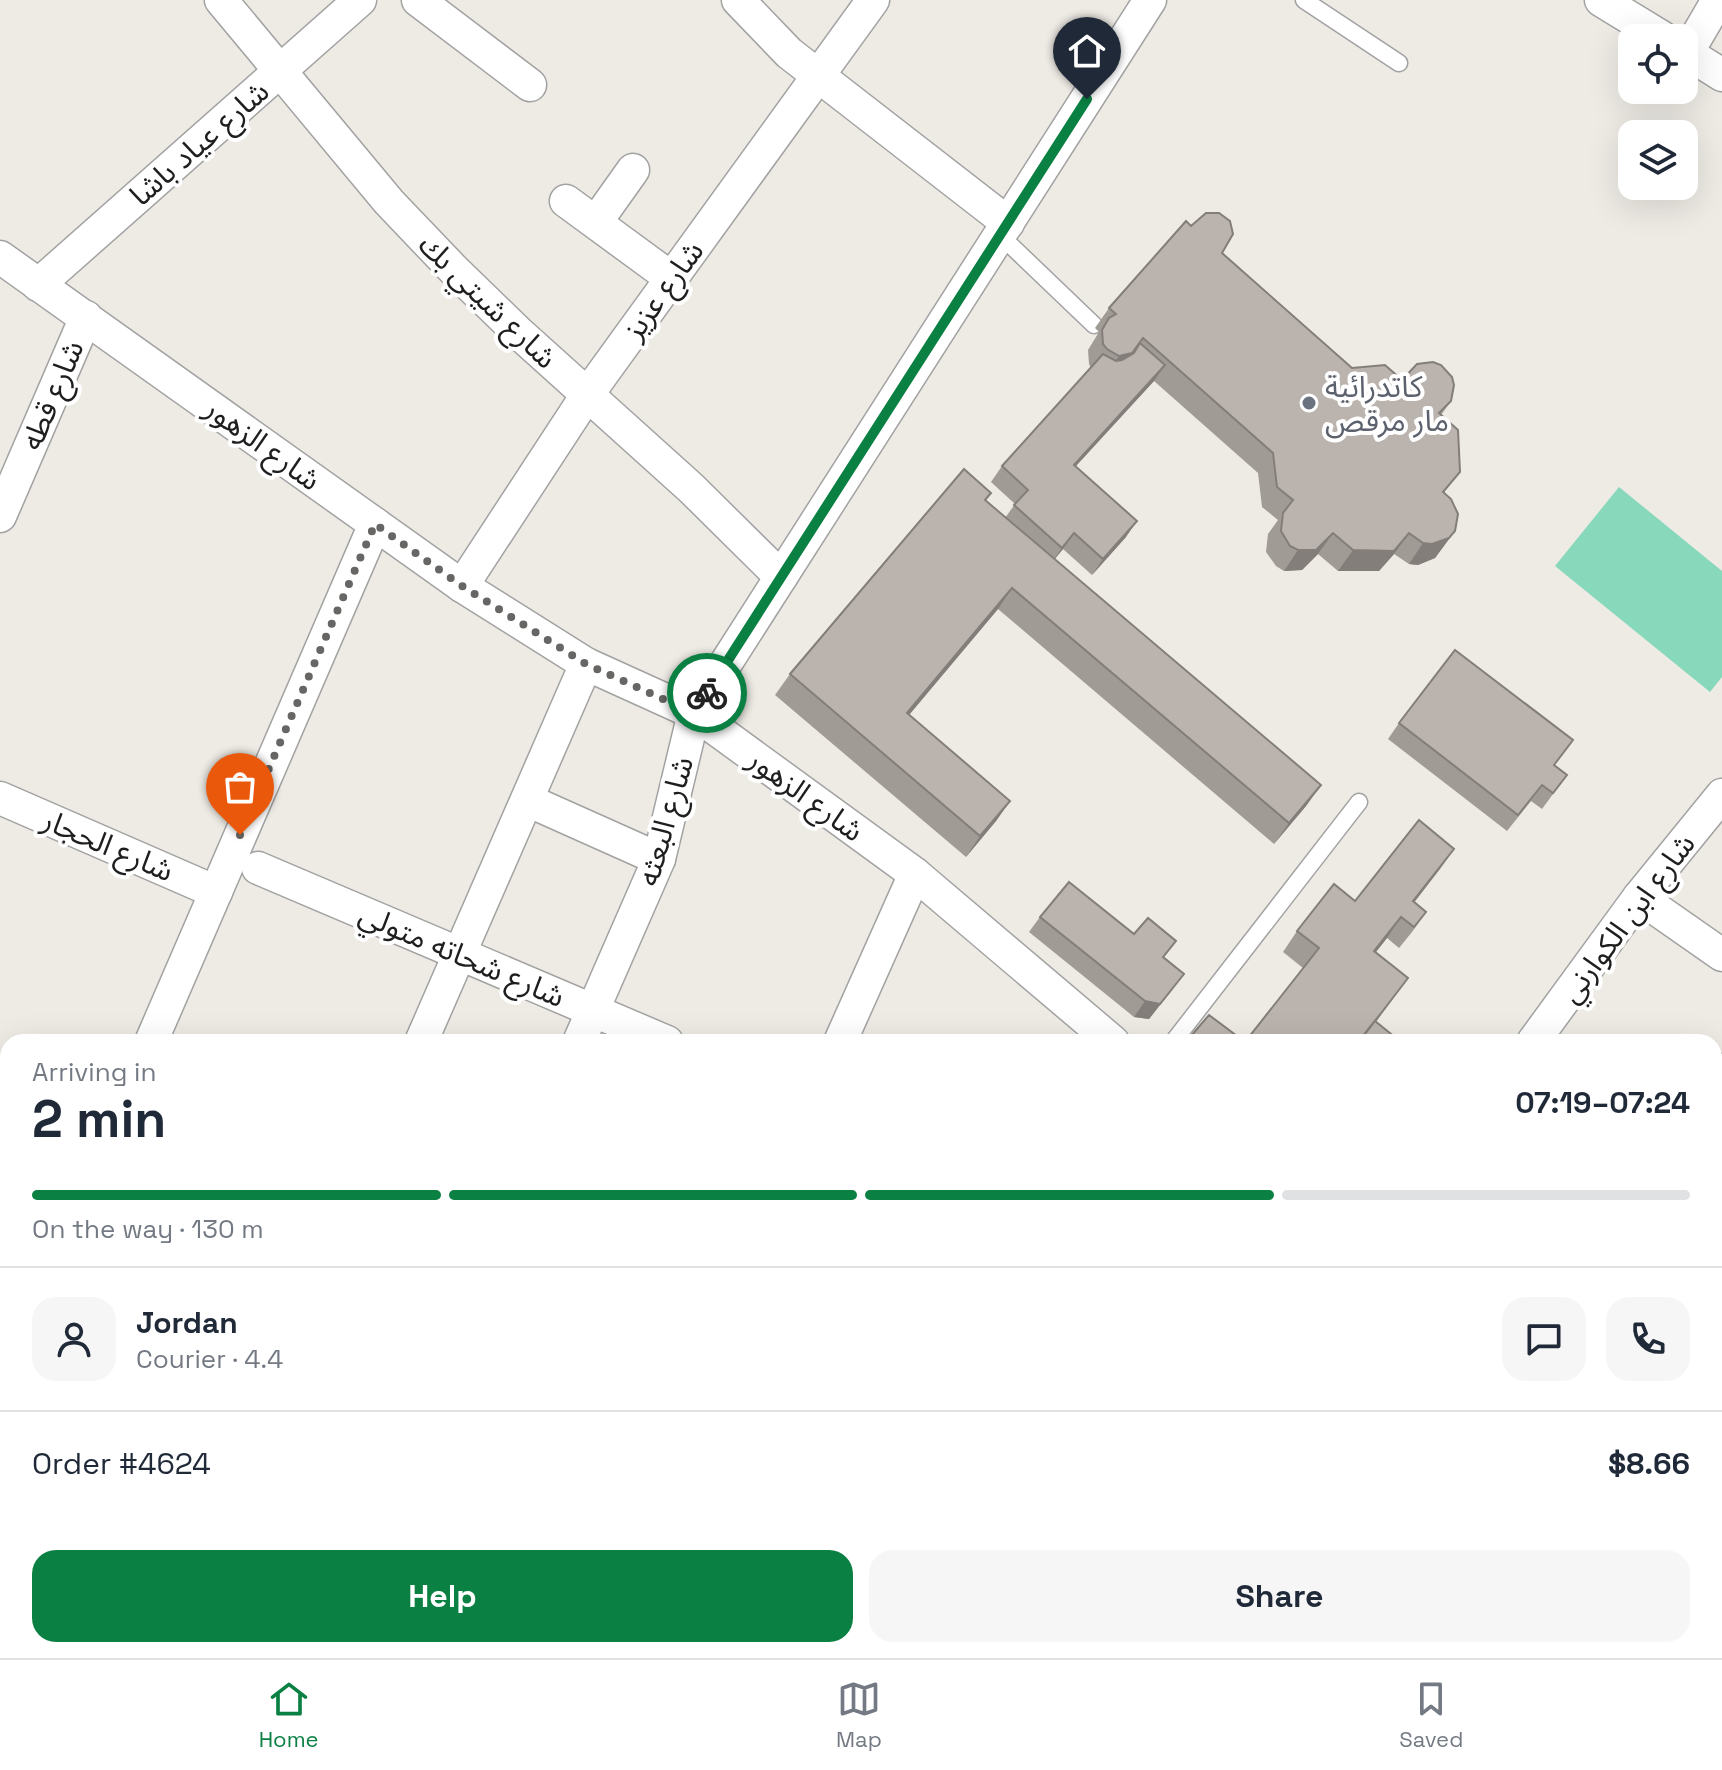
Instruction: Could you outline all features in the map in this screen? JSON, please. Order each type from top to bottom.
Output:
[{"type":"street","name":"شارع شيتي بك","points":[[221,0],[389,202],[508,323],[691,488],[781,577]]},
{"type":"street","name":"شارع عياد باشا","points":[[38,285],[360,0]]},
{"type":"street","points":[[418,0],[530,85]]},
{"type":"street","points":[[738,0],[789,53],[1004,229]]},
{"type":"street","name":"شارع عزيز","points":[[462,586],[587,395],[873,0]]},
{"type":"street","name":"شارع البعثه","points":[[583,1034],[659,859],[694,713],[1150,0]]},
{"type":"street","points":[[1601,0],[1640,24]]},
{"type":"street","points":[[1698,24],[1718,0]]},
{"type":"street","points":[[1698,60],[1722,75]]},
{"type":"street","points":[[596,222],[633,170]]},
{"type":"street","points":[[566,201],[671,278]]},
{"type":"street","name":"شارع الزهور","points":[[0,257],[462,586],[586,664],[694,713],[915,874],[1104,1034]]},
{"type":"street","name":"شارع قطه","points":[[0,516],[86,317]]},
{"type":"street","points":[[154,1034],[375,524]]},
{"type":"street","points":[[425,1034],[586,664]]},
{"type":"street","name":"شارع ابن الكوارني","points":[[1539,1034],[1639,897],[1722,795]]},
{"type":"street","name":"شارع الحجار","points":[[0,798],[216,892]]},
{"type":"street","points":[[527,800],[659,859]]},
{"type":"street","name":"شارع شحاته متولي","points":[[258,868],[648,1034]]},
{"type":"street","points":[[844,1034],[915,874]]},
{"type":"street","points":[[1639,897],[1722,955]]},
{"type":"lane","points":[[1304,0],[1399,63]]},
{"type":"lane","points":[[1004,229],[1094,325]]},
{"type":"lane","points":[[1179,1034],[1359,802]]},
{"type":"green space","points":[[1619,487],[1722,571],[1722,677],[1710,692],[1555,566]]},
{"type":"building","name":"كاتدرائية مار مرقص","points":[[1206,213],[1219,213],[1230,221],[1233,234],[1222,253],[1352,368],[1385,365],[1402,380],[1417,364],[1433,362],[1441,365],[1452,377],[1451,401],[1439,413],[1458,430],[1460,472],[1443,492],[1451,499],[1458,514],[1455,531],[1449,538],[1432,544],[1423,543],[1409,533],[1394,551],[1353,550],[1333,533],[1316,550],[1298,550],[1290,546],[1281,531],[1283,513],[1293,500],[1277,487],[1273,453],[1143,338],[1132,353],[1119,356],[1103,344],[1102,330],[1109,318],[1116,314],[1109,308],[1186,221],[1191,226]]},
{"type":"building","points":[[1140,343],[1165,365],[1074,465],[1137,521],[1103,559],[1074,533],[1062,548],[1014,505],[1028,490],[1002,466],[1103,354],[1116,361],[1122,360],[1134,353]]},
{"type":"building","points":[[964,469],[991,493],[985,500],[1321,785],[1289,823],[1012,588],[907,713],[1010,801],[980,836],[790,674]]},
{"type":"building","points":[[1455,650],[1573,740],[1554,765],[1567,775],[1553,793],[1542,785],[1518,815],[1399,723]]},
{"type":"building","points":[[1419,820],[1454,849],[1413,901],[1426,912],[1414,927],[1401,917],[1374,951],[1408,978],[1364,1034],[1251,1034],[1319,948],[1297,931],[1334,884],[1355,901]]},
{"type":"building","points":[[1069,882],[1134,934],[1148,918],[1176,941],[1163,957],[1184,974],[1160,1004],[1145,1001],[1040,917]]},
{"type":"building","points":[[1209,1015],[1234,1034],[1193,1034]]},
{"type":"building","points":[[1375,1021],[1391,1034],[1365,1034]]},
{"type":"way so far","points":[[240,835],[375,524],[462,586],[586,664],[694,713],[707,693]]},
{"type":"place","name":"كاتدرائية مار مرقص","points":[[1309,403]]},
{"type":"route","points":[[707,693],[1087,99]]}]
